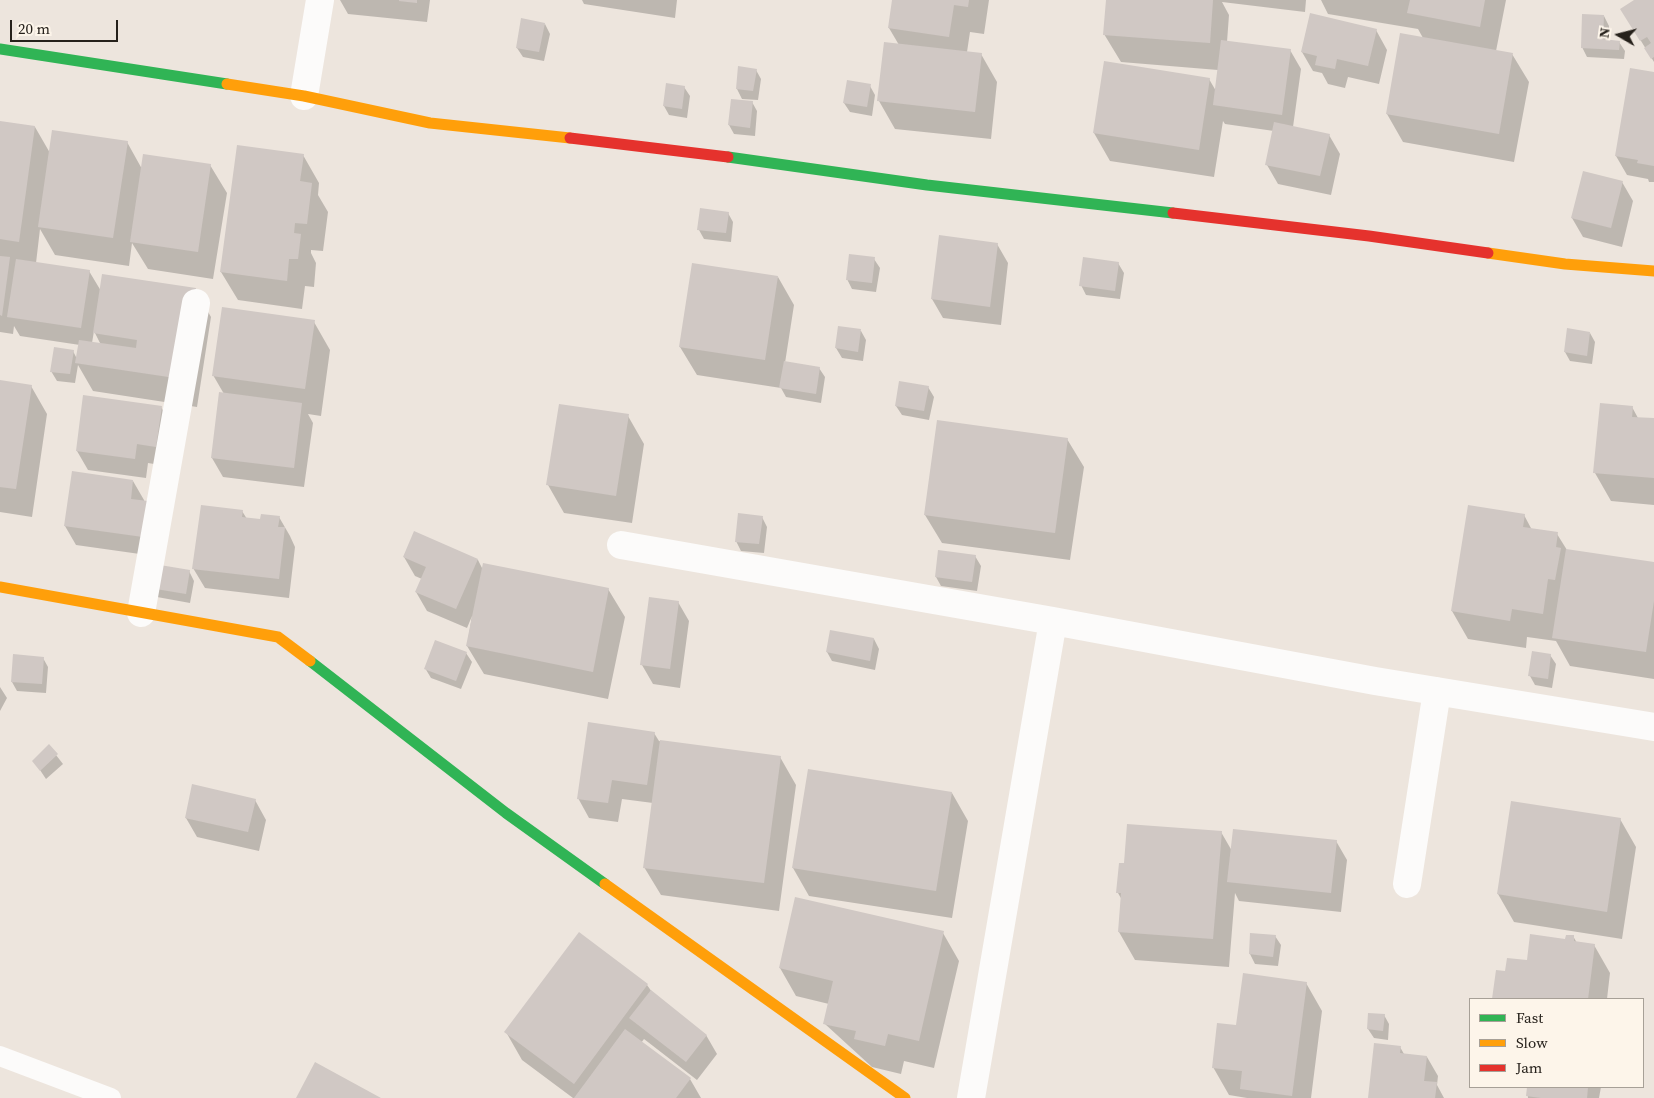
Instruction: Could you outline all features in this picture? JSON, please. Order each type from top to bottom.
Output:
[{"type":"street","points":[[304,96],[320,0]]},
{"type":"street","points":[[0,49],[304,96],[430,123],[660,148],[927,186],[1369,236],[1565,264],[1654,272]]},
{"type":"street","points":[[141,613],[196,302]]},
{"type":"street","points":[[621,545],[1053,621],[1365,680],[1654,727]]},
{"type":"street","points":[[0,587],[278,637],[506,813],[905,1098]]},
{"type":"street","points":[[971,1098],[1053,621]]},
{"type":"street","points":[[1407,884],[1437,691]]},
{"type":"lane","points":[[0,1056],[110,1098]]},
{"type":"building","points":[[417,0],[417,3],[399,1]]},
{"type":"building","points":[[892,0],[969,0],[968,7],[954,5],[949,37],[888,28]]},
{"type":"building","points":[[1106,0],[1213,0],[1210,43],[1103,35]]},
{"type":"building","points":[[1410,0],[1485,0],[1480,27],[1407,13]]},
{"type":"building","points":[[1634,0],[1654,0],[1654,57],[1651,59],[1644,48],[1651,43],[1647,37],[1640,41],[1620,9]]},
{"type":"building","points":[[1310,13],[1377,29],[1368,66],[1337,59],[1335,69],[1315,65],[1317,56],[1301,52]]},
{"type":"building","points":[[1582,14],[1604,15],[1603,39],[1620,41],[1619,50],[1581,48]]},
{"type":"building","points":[[521,18],[545,23],[539,52],[516,48]]},
{"type":"building","points":[[1400,33],[1513,53],[1499,134],[1386,114]]},
{"type":"building","points":[[1221,40],[1291,49],[1282,115],[1213,105]]},
{"type":"building","points":[[884,42],[982,53],[975,112],[877,101]]},
{"type":"building","points":[[1104,61],[1210,78],[1199,150],[1093,133]]},
{"type":"building","points":[[738,66],[757,69],[753,91],[736,89]]},
{"type":"building","points":[[1630,68],[1654,72],[1654,166],[1637,163],[1638,160],[1615,156]]},
{"type":"building","points":[[847,80],[871,84],[867,107],[843,103]]},
{"type":"building","points":[[666,83],[685,86],[682,109],[663,106]]},
{"type":"building","points":[[731,99],[753,101],[750,128],[728,125]]},
{"type":"building","points":[[0,121],[35,126],[19,242],[0,239]]},
{"type":"building","points":[[1274,122],[1330,134],[1320,176],[1265,165]]},
{"type":"building","points":[[52,130],[128,141],[113,238],[38,227]]},
{"type":"building","points":[[237,145],[304,154],[300,181],[312,183],[307,224],[295,223],[294,233],[301,234],[298,259],[289,259],[287,281],[220,272]]},
{"type":"building","points":[[143,154],[211,164],[198,252],[130,242]]},
{"type":"building","points":[[1583,171],[1623,181],[1611,228],[1571,218]]},
{"type":"building","points":[[700,208],[729,212],[726,233],[697,230]]},
{"type":"building","points":[[939,235],[998,243],[990,307],[931,299]]},
{"type":"building","points":[[849,254],[875,257],[872,283],[846,280]]},
{"type":"building","points":[[0,256],[10,257],[2,316],[0,315]]},
{"type":"building","points":[[1083,257],[1119,262],[1115,291],[1079,286]]},
{"type":"building","points":[[16,259],[90,270],[81,328],[7,317]]},
{"type":"building","points":[[692,263],[778,276],[765,360],[679,347]]},
{"type":"building","points":[[102,274],[196,288],[182,379],[75,363],[79,340],[136,348],[137,340],[93,333]]},
{"type":"building","points":[[222,307],[315,320],[305,389],[212,376]]},
{"type":"building","points":[[838,326],[861,329],[858,352],[835,348]]},
{"type":"building","points":[[1567,328],[1590,332],[1587,356],[1564,352]]},
{"type":"building","points":[[54,347],[74,350],[70,374],[50,372]]},
{"type":"building","points":[[784,361],[820,367],[816,394],[779,388]]},
{"type":"building","points":[[0,380],[32,385],[16,489],[0,487]]},
{"type":"building","points":[[899,381],[929,386],[924,411],[895,406]]},
{"type":"building","points":[[219,392],[302,403],[294,468],[211,458]]},
{"type":"building","points":[[83,395],[162,406],[156,447],[137,444],[135,459],[76,451]]},
{"type":"building","points":[[1600,403],[1633,406],[1632,417],[1654,418],[1654,478],[1593,473]]},
{"type":"building","points":[[559,404],[629,414],[616,496],[546,485]]},
{"type":"building","points":[[937,420],[1068,438],[1055,533],[924,515]]},
{"type":"building","points":[[72,471],[133,480],[131,499],[148,501],[143,537],[64,526]]},
{"type":"building","points":[[201,505],[243,510],[242,517],[260,519],[261,514],[280,516],[278,527],[285,527],[279,579],[192,569]]},
{"type":"building","points":[[1468,505],[1525,514],[1523,527],[1558,532],[1556,547],[1561,548],[1555,580],[1548,579],[1543,614],[1512,609],[1510,621],[1451,611]]},
{"type":"building","points":[[738,513],[763,516],[759,544],[735,542]]},
{"type":"building","points":[[414,531],[478,559],[456,609],[415,592],[426,567],[403,557]]},
{"type":"building","points":[[1566,549],[1654,562],[1654,601],[1646,652],[1552,638]]},
{"type":"building","points":[[938,550],[976,555],[972,582],[935,577]]},
{"type":"building","points":[[483,563],[609,588],[593,672],[466,646]]},
{"type":"building","points":[[154,564],[190,570],[186,594],[150,588]]},
{"type":"building","points":[[649,597],[679,601],[670,669],[640,665]]},
{"type":"building","points":[[830,630],[874,638],[870,661],[826,652]]},
{"type":"building","points":[[435,640],[467,652],[456,681],[424,669]]},
{"type":"building","points":[[1532,651],[1551,654],[1548,679],[1528,676]]},
{"type":"building","points":[[13,654],[44,657],[42,684],[11,682]]},
{"type":"building","points":[[588,722],[655,732],[647,785],[612,780],[608,803],[577,799]]},
{"type":"building","points":[[660,740],[781,756],[764,883],[643,868]]},
{"type":"building","points":[[49,744],[58,754],[40,771],[32,761]]},
{"type":"building","points":[[808,769],[952,792],[936,891],[792,868]]},
{"type":"building","points":[[192,784],[256,799],[248,832],[185,818]]},
{"type":"building","points":[[1511,801],[1621,818],[1607,912],[1497,894]]},
{"type":"building","points":[[1127,824],[1222,831],[1213,939],[1118,932],[1121,893],[1116,893],[1119,863],[1124,863]]},
{"type":"building","points":[[1233,829],[1337,840],[1331,893],[1227,882]]},
{"type":"building","points":[[795,897],[944,931],[919,1041],[888,1034],[885,1046],[854,1039],[856,1031],[823,1024],[833,981],[779,968]]},
{"type":"building","points":[[579,932],[648,984],[574,1084],[504,1032]]},
{"type":"building","points":[[1250,933],[1276,935],[1273,957],[1249,954]]},
{"type":"building","points":[[1530,934],[1565,939],[1566,935],[1574,935],[1574,941],[1595,944],[1588,998],[1492,998],[1496,970],[1505,971],[1507,958],[1527,960]]},
{"type":"building","points":[[1243,973],[1307,982],[1292,1096],[1240,1089],[1242,1071],[1212,1068],[1217,1023],[1236,1025]]},
{"type":"building","points":[[651,990],[707,1035],[686,1062],[629,1018]]},
{"type":"building","points":[[1368,1013],[1385,1014],[1383,1031],[1367,1029]]},
{"type":"building","points":[[625,1029],[691,1078],[676,1098],[574,1098]]},
{"type":"building","points":[[1374,1043],[1401,1046],[1400,1053],[1427,1056],[1424,1081],[1437,1082],[1435,1098],[1368,1098]]},
{"type":"building","points":[[315,1062],[381,1098],[296,1098]]},
{"type":"building","points":[[1527,1088],[1588,1088],[1587,1098],[1541,1098],[1526,1096]]},
{"type":"traffic: fast","points":[[0,49],[227,84]]},
{"type":"traffic: fast","points":[[728,157],[927,185],[1173,213]]},
{"type":"traffic: fast","points":[[310,661],[506,813],[605,884]]},
{"type":"traffic: slow","points":[[227,84],[304,96],[430,123],[570,138]]},
{"type":"traffic: slow","points":[[1488,253],[1565,264],[1654,271]]},
{"type":"traffic: slow","points":[[0,587],[278,637],[310,661]]},
{"type":"traffic: slow","points":[[605,884],[905,1098]]},
{"type":"traffic: jam","points":[[570,138],[728,157]]},
{"type":"traffic: jam","points":[[1173,213],[1369,236],[1488,253]]}]
